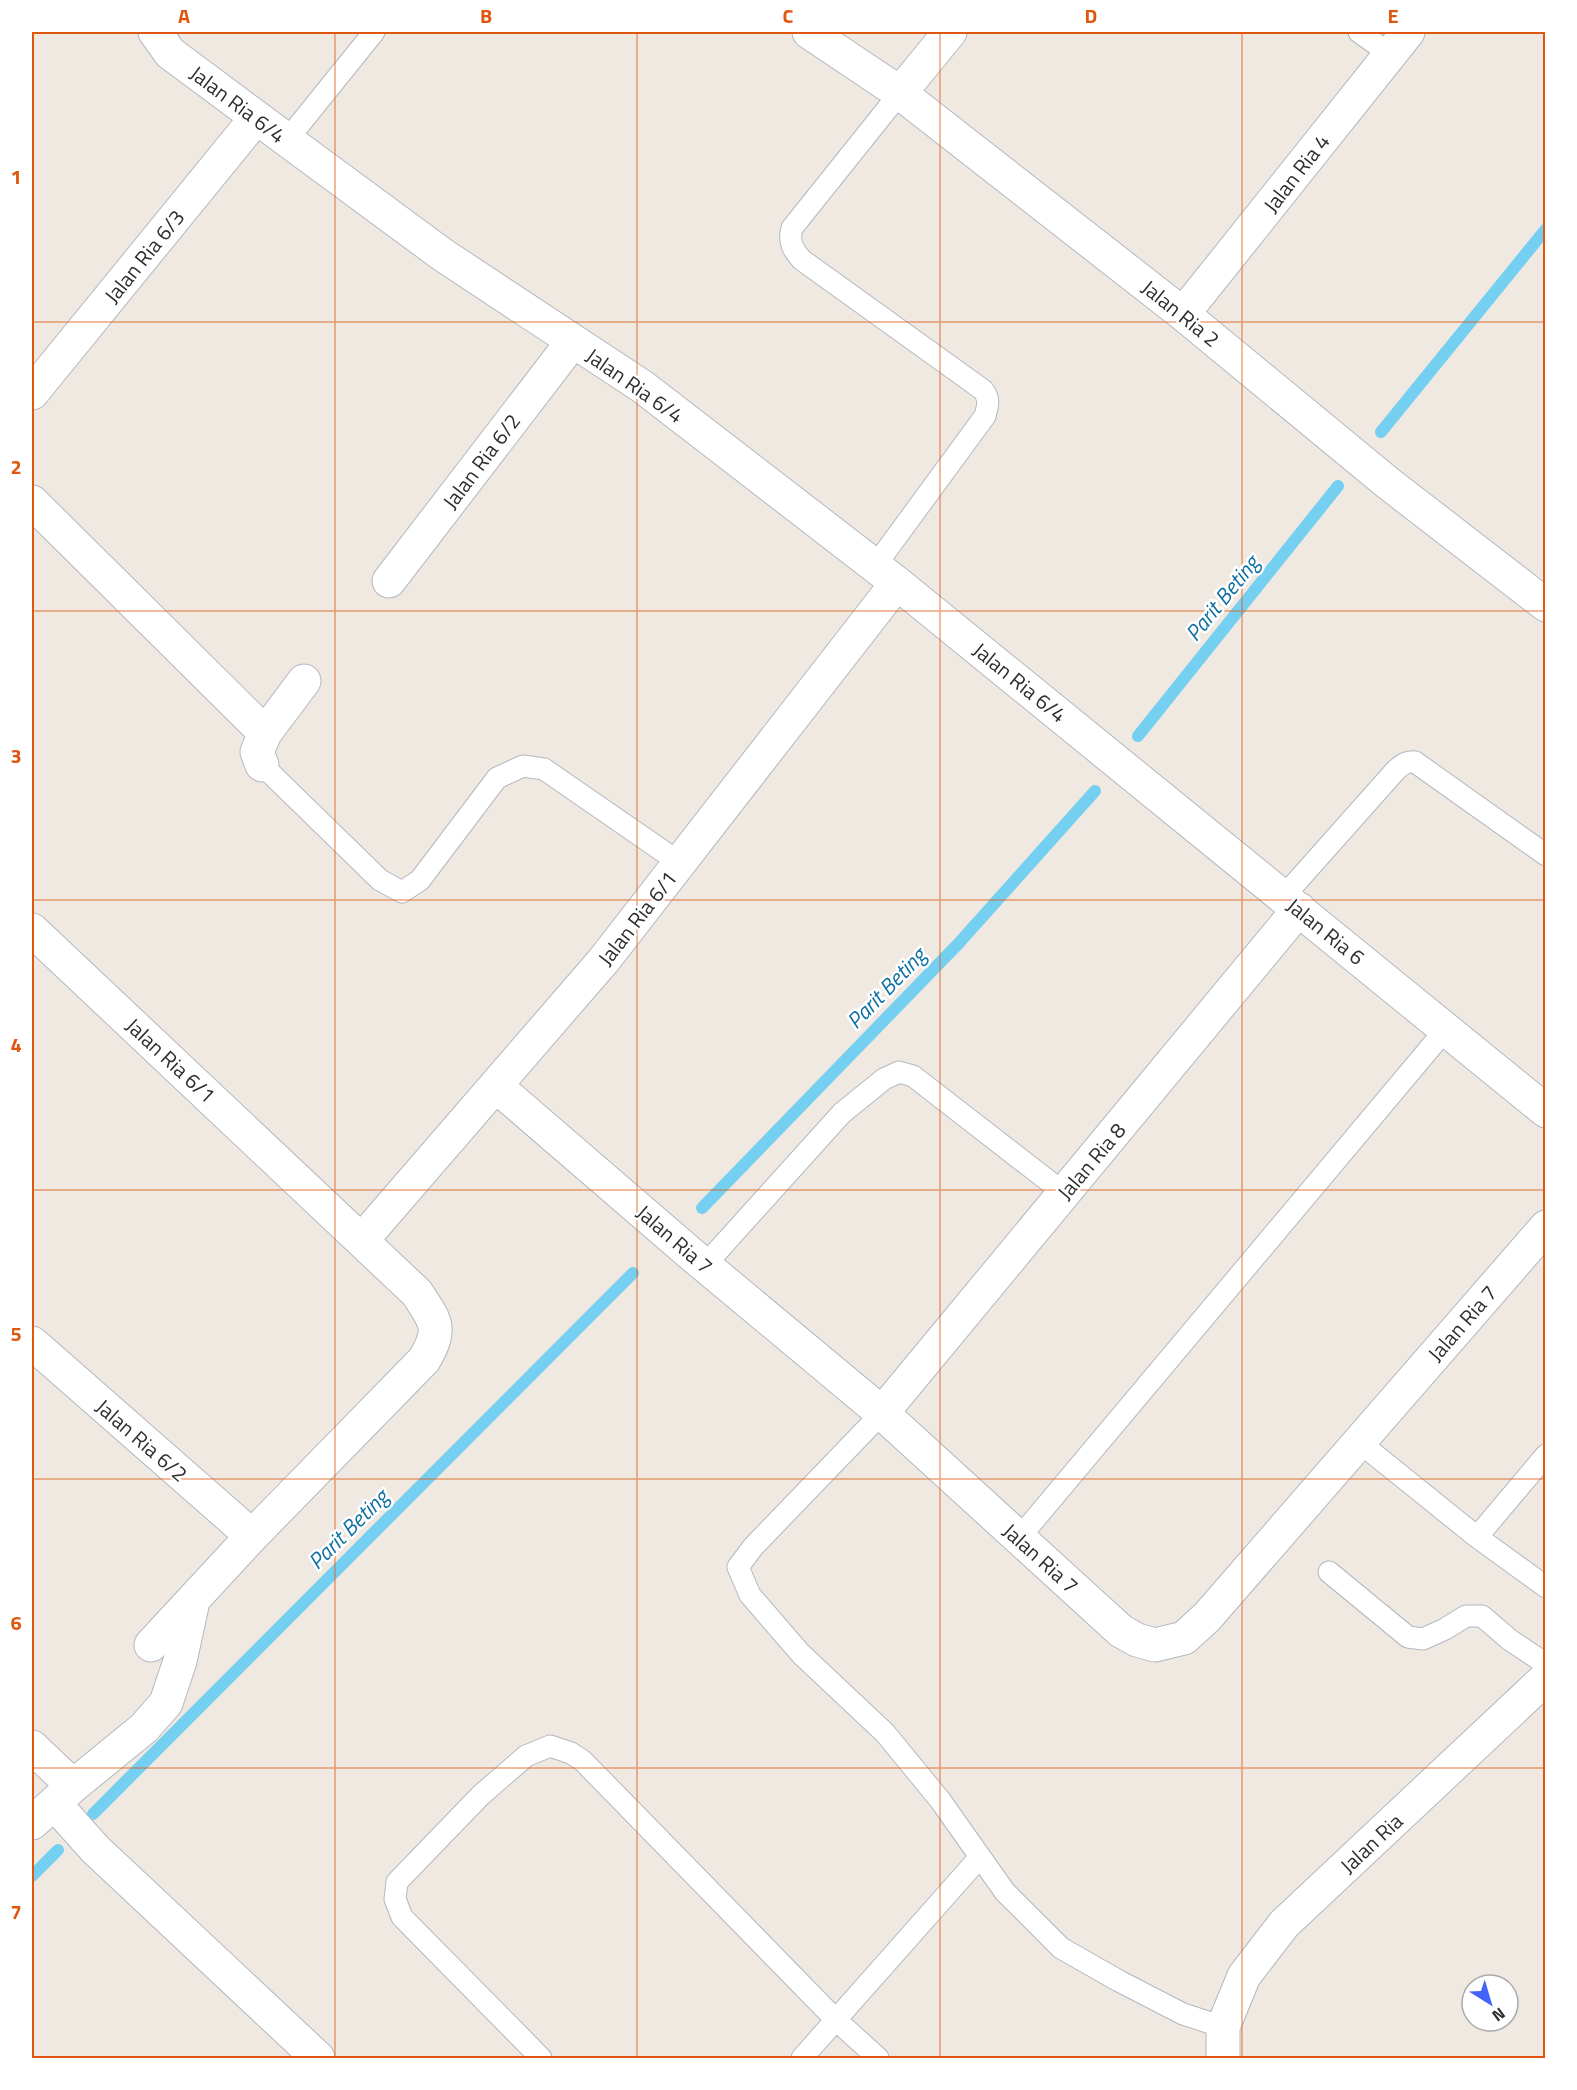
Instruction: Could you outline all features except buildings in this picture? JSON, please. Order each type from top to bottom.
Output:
[{"type":"street","name":"Jalan Ria 6/4","points":[[155,32],[170,53],[443,255],[643,387],[886,574],[1107,752]]},
{"type":"street","name":"Jalan Ria 2","points":[[809,32],[900,93],[1184,314],[1353,455],[1545,604]]},
{"type":"street","points":[[900,93],[950,32]]},
{"type":"street","name":"Jalan Ria 4","points":[[1184,314],[1399,43]]},
{"type":"street","name":"Jalan Ria 6/3","points":[[32,393],[256,118]]},
{"type":"street","name":"Jalan Ria 6/2","points":[[389,581],[573,341]]},
{"type":"street","points":[[32,502],[265,733]]},
{"type":"street","name":"Jalan Ria 6/1","points":[[362,1240],[604,960],[680,863],[886,574]]},
{"type":"street","points":[[262,765],[257,752],[265,733],[304,681]]},
{"type":"street","name":"Jalan Ria 6","points":[[1107,752],[1139,781],[1292,903],[1545,1111]]},
{"type":"street","name":"Jalan Ria 8","points":[[882,1413],[1064,1193],[1292,903]]},
{"type":"street","name":"Jalan Ria 6/1","points":[[32,930],[417,1293],[434,1319],[436,1340],[424,1360],[252,1536]]},
{"type":"street","name":"Jalan Ria 7","points":[[496,1086],[698,1260],[882,1413],[1121,1631],[1137,1640],[1155,1645],[1184,1638],[1207,1617],[1545,1227]]},
{"type":"street","name":"Jalan Ria 6/2","points":[[32,1343],[252,1536]]},
{"type":"street","points":[[151,1645],[252,1536]]},
{"type":"street","points":[[66,1817],[166,1703],[180,1661],[194,1599]]},
{"type":"street","name":"Jalan Ria","points":[[1223,2043],[1244,1976],[1284,1924],[1545,1678]]},
{"type":"street","points":[[32,1747],[66,1817],[318,2058]]},
{"type":"lane","points":[[287,140],[374,32]]},
{"type":"lane","points":[[1359,32],[1399,43]]},
{"type":"lane","points":[[886,574],[985,416],[989,403],[987,396],[983,390],[802,260],[793,250],[789,237],[792,228],[900,93]]},
{"type":"lane","points":[[1292,903],[1396,770],[1410,762],[1415,762],[1545,855]]},
{"type":"lane","points":[[262,765],[380,880],[402,892],[420,880],[497,778],[523,766],[544,769],[680,863]]},
{"type":"lane","points":[[1019,1538],[1446,1029]]},
{"type":"lane","points":[[698,1260],[842,1113],[884,1079],[899,1072],[914,1076],[1064,1193]]},
{"type":"lane","points":[[882,1413],[753,1546],[738,1567],[750,1595],[801,1654],[885,1733],[940,1800],[1005,1892],[1060,1948],[1183,2014],[1223,2043]]},
{"type":"lane","points":[[1359,1442],[1477,1537],[1545,1587]]},
{"type":"lane","points":[[1477,1537],[1545,1455]]},
{"type":"lane","points":[[1329,1572],[1408,1637],[1423,1639],[1466,1616],[1482,1616],[1510,1640],[1545,1664]]},
{"type":"lane","points":[[542,2058],[402,1917],[395,1899],[397,1882],[481,1795],[526,1756],[550,1746],[571,1753],[583,1761],[836,2020],[878,2058]]},
{"type":"lane","points":[[802,2058],[980,1857]]},
{"type":"waterway","name":"Parit Beting","points":[[1381,432],[1546,229]]},
{"type":"waterway","name":"Parit Beting","points":[[1138,736],[1338,486]]},
{"type":"waterway","name":"Parit Beting","points":[[702,1208],[959,943],[1095,791]]},
{"type":"waterway","name":"Parit Beting","points":[[93,1814],[633,1273]]},
{"type":"waterway","name":"Parit Beting","points":[[32,1876],[58,1850]]}]
